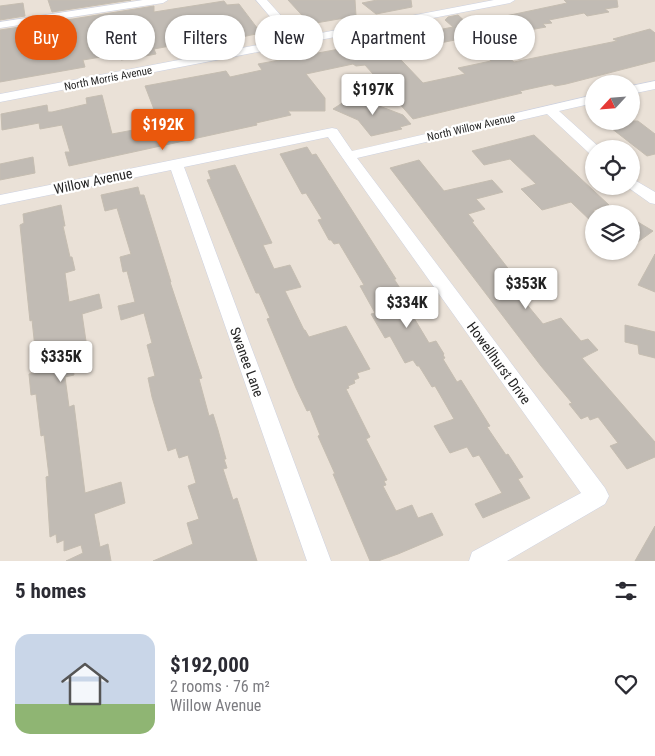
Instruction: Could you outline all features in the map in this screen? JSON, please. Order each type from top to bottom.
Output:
[{"type":"street","points":[[0,25],[163,0]]},
{"type":"street","points":[[262,0],[275,15]]},
{"type":"street","name":"North Morris Avenue","points":[[323,37],[506,0]]},
{"type":"street","name":"North Morris Avenue","points":[[0,98],[255,50]]},
{"type":"street","points":[[640,88],[655,85]]},
{"type":"street","name":"North Willow Avenue","points":[[348,156],[585,101]]},
{"type":"street","points":[[549,109],[585,142]]},
{"type":"street","name":"Howellhurst Drive","points":[[332,132],[378,198],[597,496],[491,559]]},
{"type":"street","name":"Willow Avenue","points":[[0,200],[332,132]]},
{"type":"street","name":"Swanee Lane","points":[[176,164],[319,561]]},
{"type":"street","points":[[640,189],[655,199]]},
{"type":"building","points":[[48,0],[131,0],[52,12]]},
{"type":"building","points":[[288,0],[355,0],[356,15],[333,15],[333,20],[323,22],[323,15],[302,15]]},
{"type":"building","points":[[377,0],[411,0],[412,7],[376,14],[362,3]]},
{"type":"building","points":[[564,0],[617,0],[618,7],[605,9],[609,12],[587,16],[584,13],[549,20],[552,23],[543,24],[546,27],[535,29],[535,15],[510,15],[567,3]]},
{"type":"building","points":[[224,1],[227,5],[239,4],[255,25],[255,34],[245,36],[245,15],[165,15],[165,47],[155,49],[155,15],[98,15],[154,6],[154,12]]},
{"type":"building","points":[[23,3],[25,15],[15,15],[15,18],[0,20],[0,6]]},
{"type":"building","points":[[454,16],[454,40],[444,42],[444,29],[453,27],[445,20]]},
{"type":"building","points":[[87,17],[87,59],[83,60],[85,67],[0,82],[0,30],[15,28],[15,60],[77,60],[77,18]]},
{"type":"building","points":[[650,29],[655,33],[655,61],[601,75],[585,75],[585,79],[566,84],[555,86],[552,84],[520,91],[522,93],[413,119],[365,65],[356,66],[353,64],[306,74],[325,98],[325,111],[288,111],[291,115],[256,123],[257,125],[69,166],[65,152],[70,152],[62,125],[40,129],[39,123],[2,130],[1,114],[47,105],[48,112],[52,112],[87,104],[86,98],[102,95],[112,134],[160,125],[145,86],[226,71],[230,77],[262,70],[258,64],[280,60],[323,60],[323,52],[333,50],[333,60],[401,60],[423,83],[465,74],[458,68],[491,61],[490,60],[512,60],[514,62],[535,60],[535,58],[617,41],[613,39]]},
{"type":"building","points":[[353,96],[403,115],[411,124],[400,127],[402,129],[371,136],[358,120],[333,109]]},
{"type":"building","points":[[640,123],[655,134],[655,154],[647,156],[640,151],[640,140],[626,140],[614,130],[640,130]]},
{"type":"building","points":[[534,135],[585,183],[585,195],[598,195],[609,205],[585,205],[585,215],[571,202],[542,210],[521,189],[536,184],[510,159],[484,165],[472,151]]},
{"type":"building","points":[[307,147],[312,155],[316,154],[396,279],[394,279],[419,317],[414,318],[429,343],[436,341],[444,354],[445,358],[443,359],[457,382],[461,380],[490,426],[487,427],[523,477],[518,479],[530,498],[483,518],[475,504],[502,493],[479,455],[473,457],[467,447],[450,453],[434,426],[454,419],[435,386],[432,387],[419,366],[413,360],[405,363],[390,336],[385,338],[371,314],[375,313],[360,286],[364,285],[339,243],[334,244],[329,240],[318,220],[322,219],[306,193],[302,194],[280,154]]},
{"type":"building","points":[[33,157],[35,173],[0,180],[0,164]]},
{"type":"building","points":[[419,160],[444,191],[492,180],[503,192],[476,199],[485,209],[468,214],[474,221],[472,222],[514,276],[508,277],[522,294],[519,295],[543,324],[561,318],[581,341],[588,339],[598,350],[582,358],[655,442],[655,457],[627,469],[610,446],[618,443],[598,417],[590,420],[588,416],[581,419],[569,404],[572,403],[541,366],[390,168]]},
{"type":"building","points":[[235,165],[272,243],[263,245],[274,269],[290,265],[301,287],[285,291],[304,330],[309,337],[346,326],[370,369],[357,373],[359,378],[354,380],[355,383],[346,389],[370,437],[366,439],[387,480],[384,481],[386,485],[383,486],[396,511],[412,505],[418,518],[432,513],[443,535],[398,554],[378,561],[370,561],[333,474],[335,474],[318,436],[320,435],[310,410],[307,411],[296,388],[267,319],[270,318],[259,293],[256,293],[207,180],[211,179],[208,171]]},
{"type":"building","points":[[138,187],[140,195],[144,195],[170,282],[202,378],[199,379],[209,416],[213,414],[218,430],[226,459],[224,459],[227,468],[223,469],[233,500],[237,498],[257,561],[153,561],[193,544],[187,523],[199,519],[188,486],[196,483],[188,455],[179,458],[176,448],[168,451],[152,397],[148,378],[155,376],[147,345],[152,343],[144,313],[121,320],[118,306],[135,302],[127,271],[123,272],[120,257],[131,254],[117,208],[105,211],[101,195]]},
{"type":"building","points":[[61,205],[65,226],[63,226],[75,270],[65,273],[69,302],[99,294],[102,308],[82,314],[87,348],[76,351],[76,354],[71,356],[74,375],[65,377],[69,407],[74,405],[85,493],[121,482],[125,503],[94,514],[100,547],[108,544],[111,561],[66,561],[83,553],[81,545],[64,551],[64,540],[57,543],[56,534],[50,537],[46,477],[49,476],[44,435],[41,436],[36,394],[31,395],[29,374],[34,373],[32,352],[35,352],[35,348],[32,320],[30,321],[20,225],[24,223],[23,214]]},
{"type":"building","points":[[640,223],[653,231],[640,240]]},
{"type":"building","points":[[655,254],[655,292],[638,285]]},
{"type":"building","points":[[625,325],[655,332],[655,358],[639,354],[638,345],[625,342]]},
{"type":"building","points":[[655,526],[655,561],[635,561]]}]
